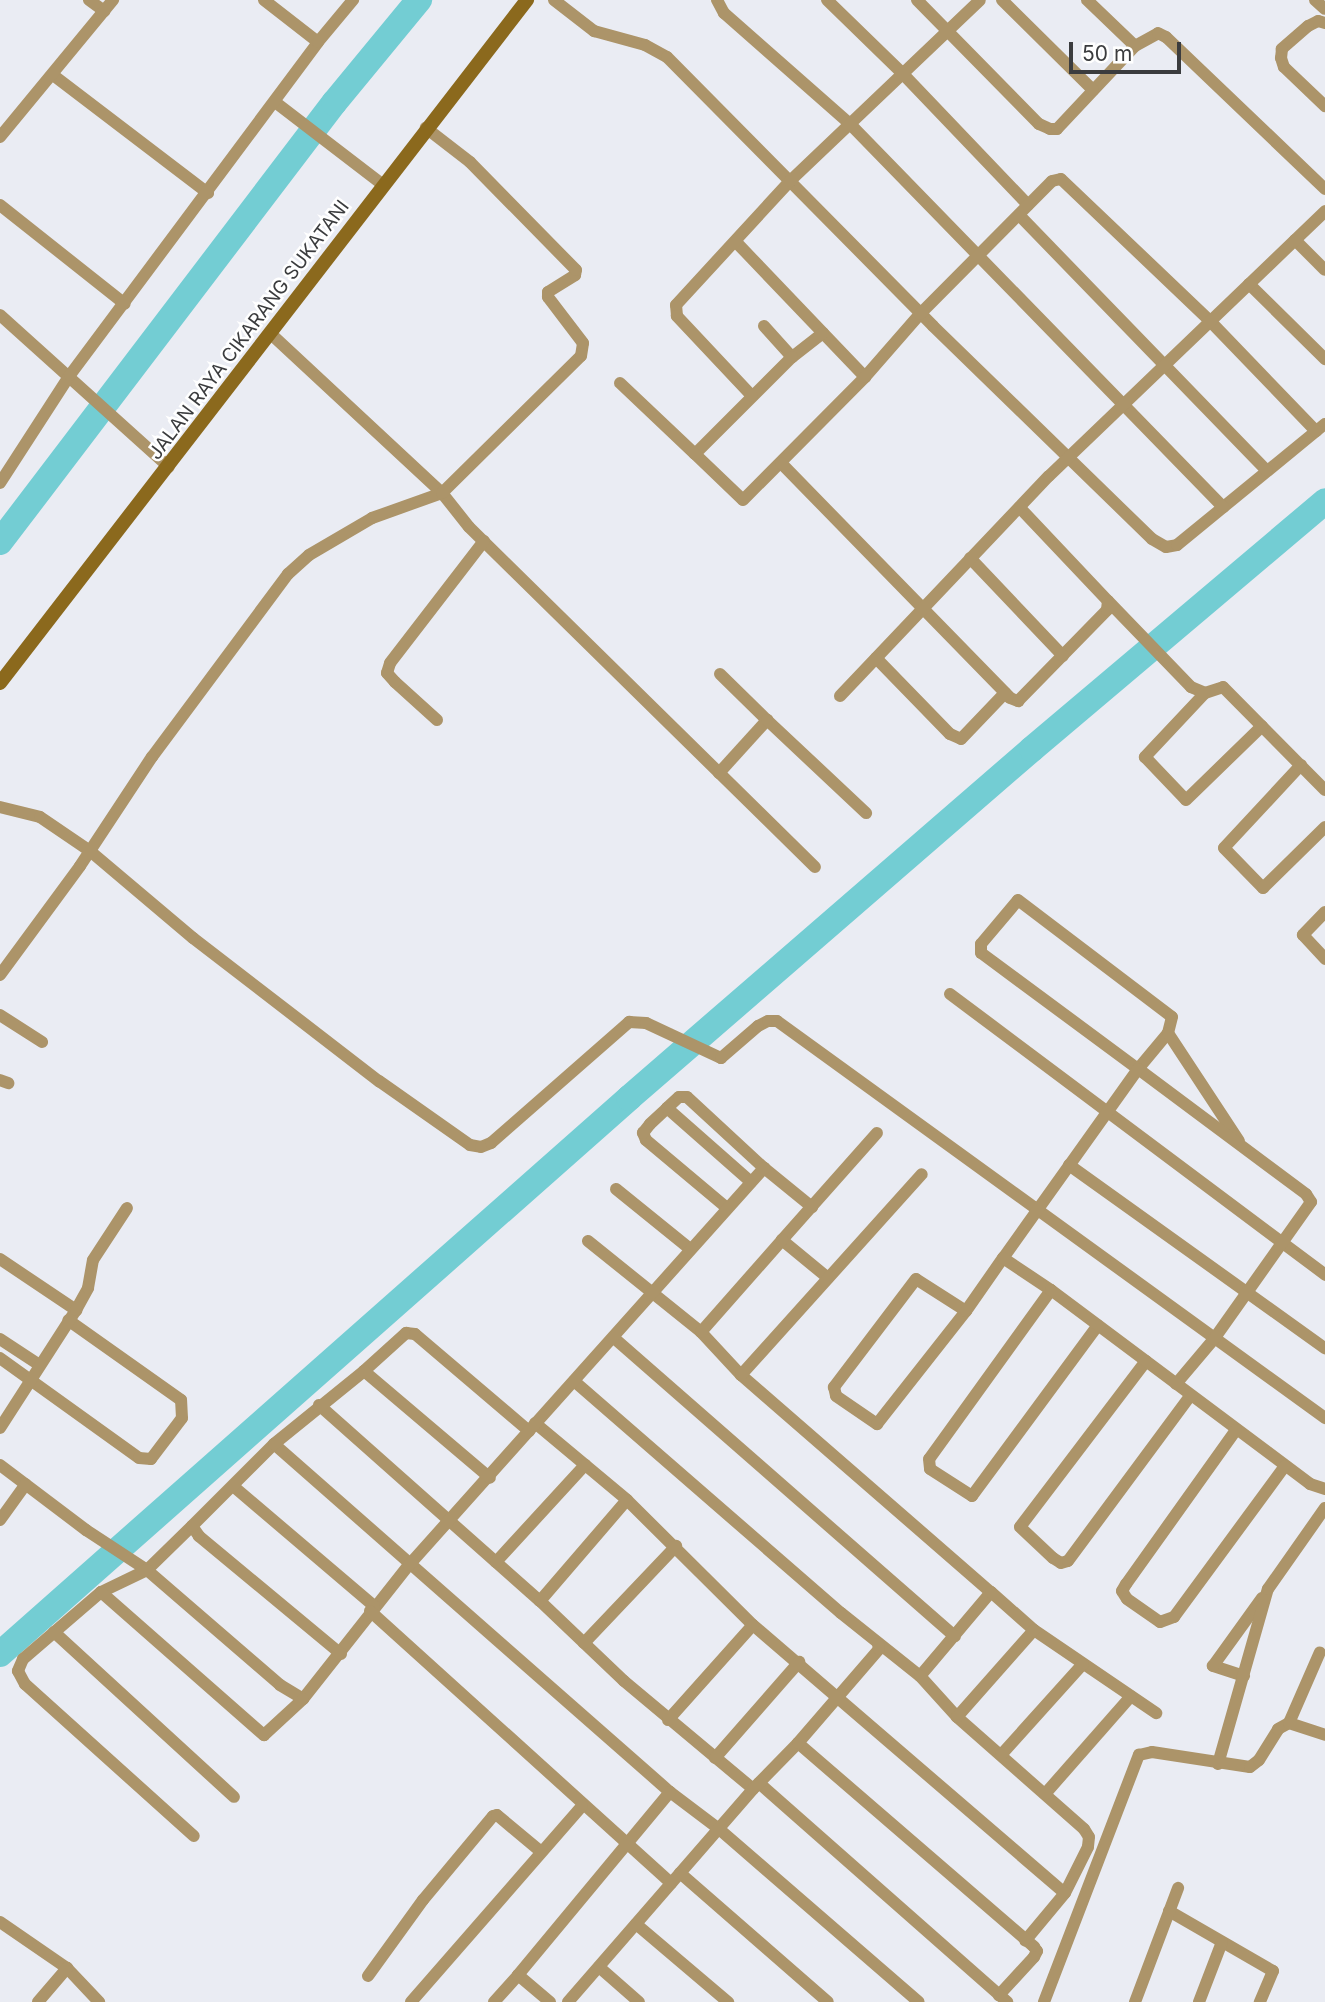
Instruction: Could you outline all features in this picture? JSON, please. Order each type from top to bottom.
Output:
[{"type":"main road","name":"JALAN RAYA CIKARANG SUKATANI","points":[[0,683],[527,0]]},
{"type":"street","points":[[89,0],[104,11]]},
{"type":"street","points":[[0,137],[113,0]]},
{"type":"street","points":[[264,0],[317,43]]},
{"type":"street","points":[[0,483],[70,375],[208,192],[279,104],[317,43],[353,0]]},
{"type":"street","points":[[554,0],[594,31],[620,41],[645,45],[667,57],[920,314],[1152,539],[1166,547],[1177,545],[1320,427],[1061,179],[1052,181],[1023,210],[920,314],[864,377],[743,500],[620,383]]},
{"type":"street","points":[[717,0],[724,13],[850,124],[1223,507]]},
{"type":"street","points":[[827,0],[903,74],[1163,366],[1267,471]]},
{"type":"street","points":[[917,0],[1039,124],[1050,129],[1057,129],[1135,46],[1153,34],[1166,37],[1325,189]]},
{"type":"street","points":[[752,396],[674,310],[676,305],[790,181],[980,0]]},
{"type":"street","points":[[1002,0],[1093,90]]},
{"type":"street","points":[[1087,0],[1135,46]]},
{"type":"street","points":[[1315,0],[1325,9]]},
{"type":"street","points":[[1325,23],[1318,21],[1308,26],[1282,49],[1281,58],[1284,66],[1325,106]]},
{"type":"street","points":[[53,75],[208,192]]},
{"type":"street","points":[[279,104],[383,186]]},
{"type":"street","points":[[0,975],[90,851],[152,757],[288,574],[309,555],[372,519],[442,493],[575,363],[584,351],[583,342],[548,298],[548,292],[575,275],[576,271],[470,162],[426,128]]},
{"type":"street","points":[[0,205],[125,304]]},
{"type":"street","points":[[840,695],[1068,458],[1325,211]]},
{"type":"street","points":[[1295,240],[1325,270]]},
{"type":"street","points":[[736,242],[864,377]]},
{"type":"street","points":[[1250,284],[1325,359]]},
{"type":"street","points":[[0,315],[70,375],[169,467]]},
{"type":"street","points":[[764,326],[792,357]]},
{"type":"street","points":[[695,454],[792,357],[823,333]]},
{"type":"street","points":[[271,334],[442,493],[484,541],[815,867]]},
{"type":"street","points":[[781,463],[1005,693],[1018,701],[1107,610],[1108,601]]},
{"type":"street","points":[[1019,507],[1191,687],[1205,693]]},
{"type":"street","points":[[437,720],[387,673],[390,663],[484,541]]},
{"type":"street","points":[[970,558],[1063,656]]},
{"type":"street","points":[[876,658],[950,734],[961,739],[1005,693]]},
{"type":"street","points":[[720,674],[866,813]]},
{"type":"street","points":[[1262,726],[1186,800],[1145,757],[1205,693],[1223,687],[1262,726],[1301,765],[1325,790]]},
{"type":"street","points":[[719,773],[767,720]]},
{"type":"street","points":[[1301,765],[1224,848],[1263,888],[1325,827]]},
{"type":"street","points":[[0,807],[40,817],[90,851],[193,938],[379,1081],[470,1145],[481,1147],[491,1143],[629,1022],[646,1023],[717,1058],[726,1055],[744,1036],[768,1021],[782,1023],[1325,1418]]},
{"type":"street","points":[[966,1311],[916,1279],[834,1387],[836,1396],[877,1424],[966,1311],[1069,1165],[1139,1069],[1168,1033],[1173,1021],[1171,1016],[1016,900],[981,944],[981,953],[1139,1069],[1309,1197],[1309,1208],[1213,1339],[1176,1384]]},
{"type":"street","points":[[1325,912],[1303,935],[1325,959]]},
{"type":"street","points":[[950,993],[1325,1275]]},
{"type":"street","points":[[0,1015],[42,1042]]},
{"type":"street","points":[[1168,1033],[1244,1149]]},
{"type":"street","points":[[727,1208],[646,1140],[643,1133],[679,1097],[687,1097],[764,1168],[812,1207]]},
{"type":"street","points":[[667,1108],[751,1182]]},
{"type":"street","points":[[701,1332],[877,1133]]},
{"type":"street","points":[[1069,1165],[1325,1348]]},
{"type":"street","points":[[101,1591],[264,1735],[303,1699],[409,1565],[490,1478],[652,1291],[764,1168]]},
{"type":"street","points":[[741,1376],[922,1174]]},
{"type":"street","points":[[616,1189],[690,1249]]},
{"type":"street","points":[[0,1428],[88,1288],[93,1260],[127,1208]]},
{"type":"street","points":[[782,1240],[828,1278]]},
{"type":"street","points":[[588,1241],[701,1332],[741,1376],[1034,1630],[1156,1713]]},
{"type":"street","points":[[1003,1258],[1051,1290],[1310,1484],[1325,1489]]},
{"type":"street","points":[[0,1259],[177,1396],[183,1410],[176,1429],[151,1459],[139,1458],[0,1358]]},
{"type":"street","points":[[1051,1290],[929,1459],[930,1469],[972,1496],[1098,1325]]},
{"type":"street","points":[[194,1836],[25,1684],[18,1671],[23,1659],[101,1591],[147,1570],[274,1444],[406,1333],[415,1334],[627,1500],[753,1625],[1065,1893]]},
{"type":"street","points":[[614,1338],[955,1636]]},
{"type":"street","points":[[0,1339],[38,1364]]},
{"type":"street","points":[[1146,1361],[1020,1527],[1053,1558],[1061,1563],[1068,1561],[1191,1396]]},
{"type":"street","points":[[364,1371],[490,1478]]},
{"type":"street","points":[[574,1381],[878,1644],[920,1676],[957,1717],[1045,1794],[1089,1837],[1085,1855],[1065,1893],[1025,1941]]},
{"type":"street","points":[[319,1405],[540,1601],[668,1720],[715,1758],[756,1786],[1003,1998],[1037,1951],[799,1743]]},
{"type":"street","points":[[1236,1430],[1126,1584],[1122,1591],[1127,1600],[1160,1622],[1174,1617],[1285,1466]]},
{"type":"street","points":[[274,1444],[670,1792],[719,1829],[919,2002]]},
{"type":"street","points":[[0,1465],[86,1530],[147,1570],[280,1685],[303,1699]]},
{"type":"street","points":[[495,1562],[585,1465]]},
{"type":"street","points":[[0,1520],[26,1484]]},
{"type":"street","points":[[233,1486],[372,1609],[582,1806],[627,1845],[675,1878],[828,2002]]},
{"type":"street","points":[[540,1601],[627,1500]]},
{"type":"street","points":[[1244,1676],[1213,1666],[1325,1508]]},
{"type":"street","points":[[192,1526],[200,1536],[341,1654]]},
{"type":"street","points":[[583,1643],[676,1546]]},
{"type":"street","points":[[1218,1764],[1268,1589]]},
{"type":"street","points":[[920,1676],[990,1592]]},
{"type":"street","points":[[668,1720],[753,1625]]},
{"type":"street","points":[[957,1717],[1034,1630]]},
{"type":"street","points":[[54,1632],[234,1797]]},
{"type":"street","points":[[568,2002],[756,1786],[799,1743],[879,1649],[878,1644]]},
{"type":"street","points":[[1044,2002],[1139,1755],[1152,1752],[1218,1764],[1255,1765],[1278,1729],[1289,1723],[1320,1652]]},
{"type":"street","points":[[715,1758],[799,1662]]},
{"type":"street","points":[[1001,1755],[1083,1664]]},
{"type":"street","points":[[1045,1794],[1131,1696]]},
{"type":"street","points":[[1289,1723],[1325,1735]]},
{"type":"street","points":[[494,2002],[670,1792]]},
{"type":"street","points":[[411,2002],[582,1806]]},
{"type":"street","points":[[368,1976],[424,1900],[493,1816],[497,1815],[540,1851]]},
{"type":"street","points":[[1135,2002],[1178,1888]]},
{"type":"street","points":[[1169,1911],[1273,1971],[1260,2002]]},
{"type":"street","points":[[0,1922],[67,1968],[99,2002]]},
{"type":"street","points":[[636,1924],[728,2002]]},
{"type":"street","points":[[1199,2002],[1222,1942]]},
{"type":"street","points":[[599,1967],[639,2002]]},
{"type":"street","points":[[38,2002],[67,1968]]},
{"type":"street","points":[[518,1975],[550,2002]]},
{"type":"waterway","points":[[0,542],[334,103],[419,0]]},
{"type":"waterway","points":[[0,1654],[629,1098],[1032,749],[1325,501]]}]
